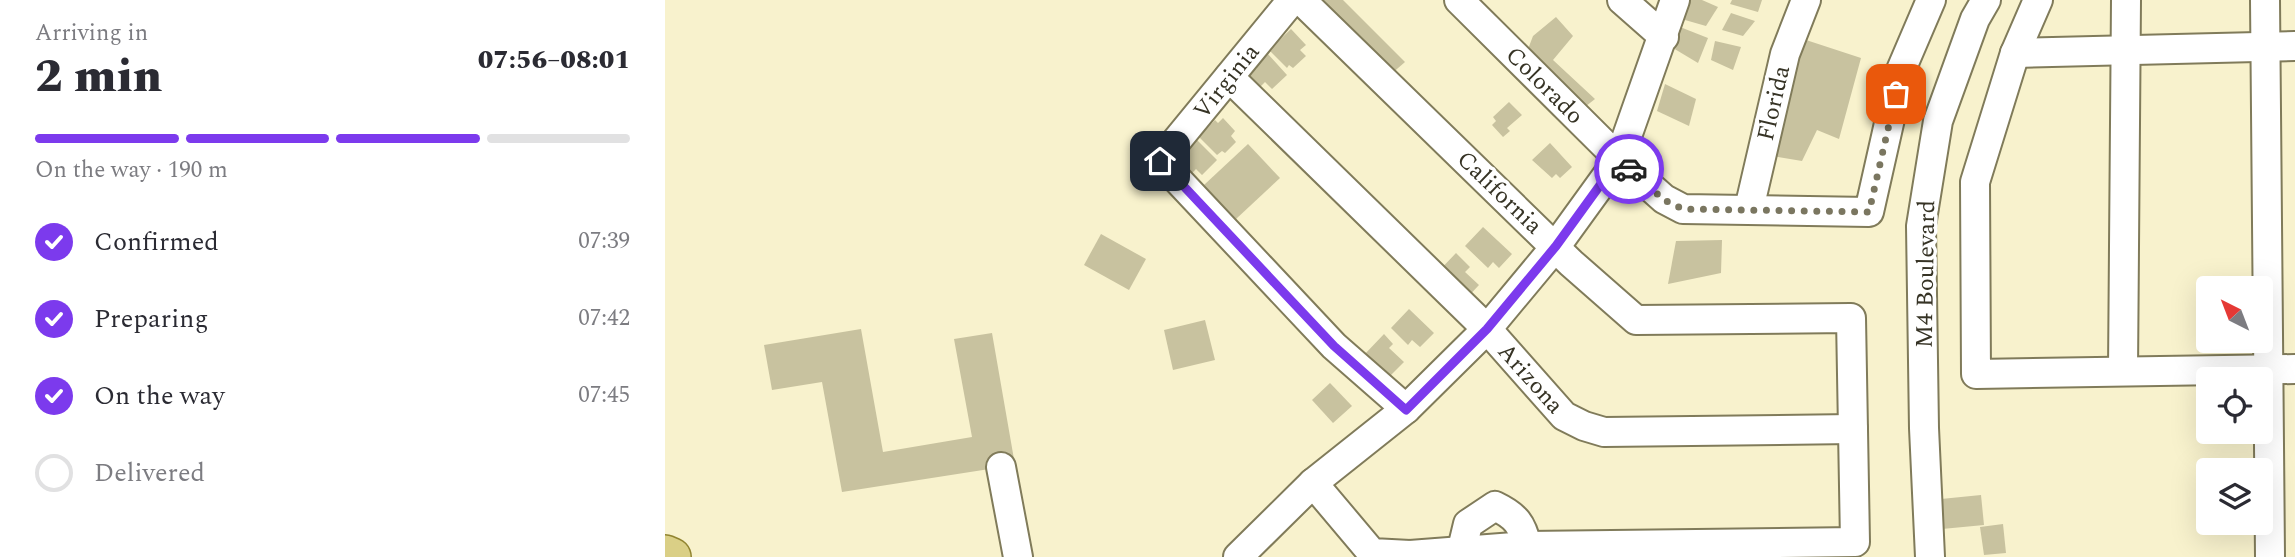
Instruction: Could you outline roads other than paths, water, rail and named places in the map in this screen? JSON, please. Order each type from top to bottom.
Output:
[{"type":"main road","points":[[665,554],[672,557]]},
{"type":"street","name":"Virginia","points":[[1292,0],[1160,161],[1334,346],[1406,410]]},
{"type":"street","name":"California","points":[[1301,0],[1571,263],[1636,320],[1851,318],[1853,429]]},
{"type":"street","name":"Colorado","points":[[1459,0],[1664,200],[1683,209],[1869,212],[1901,70],[1931,0]]},
{"type":"street","points":[[1622,0],[1664,37]]},
{"type":"street","points":[[1238,557],[1313,483],[1406,410],[1487,329],[1556,246],[1619,159],[1675,0]]},
{"type":"street","name":"Florida","points":[[1749,209],[1785,54],[1806,0]]},
{"type":"street","name":"M4 Boulevard","points":[[1930,557],[1924,428],[1921,226],[1938,121],[1975,19],[1986,0]]},
{"type":"street","points":[[2038,0],[2015,53],[1975,182],[1976,374],[2281,369]]},
{"type":"street","points":[[2123,371],[2126,0]]},
{"type":"street","points":[[2265,0],[2281,369],[2270,557]]},
{"type":"street","points":[[2015,53],[2295,46]]},
{"type":"street","name":"Arizona","points":[[1229,77],[1487,329],[1564,416],[1604,432],[1853,429]]},
{"type":"street","points":[[1313,483],[1372,553],[1410,555],[1527,545],[1856,542],[1853,429]]},
{"type":"street","points":[[1001,467],[1018,557]]},
{"type":"street","points":[[1462,549],[1468,524],[1495,506],[1510,513],[1522,525],[1527,545]]}]
